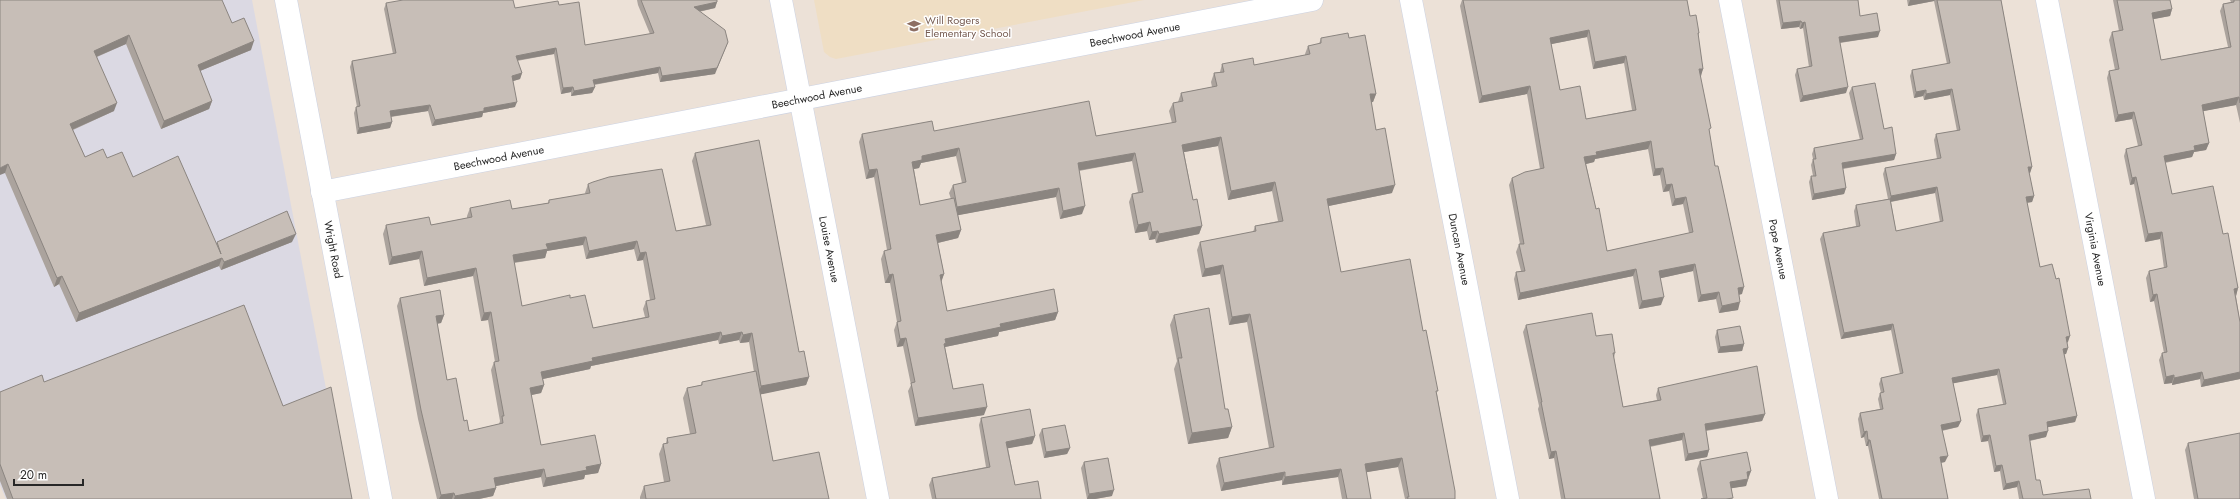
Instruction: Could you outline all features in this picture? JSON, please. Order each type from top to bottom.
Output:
[{"type":"street","name":"Wright Road","points":[[286,0],[381,499]]},
{"type":"street","name":"Louise Avenue","points":[[781,0],[878,499]]},
{"type":"street","name":"Beechwood Avenue","points":[[322,192],[1312,0]]},
{"type":"street","name":"Duncan Avenue","points":[[1411,0],[1508,499]]},
{"type":"street","name":"Pope Avenue","points":[[1730,0],[1827,499]]},
{"type":"street","name":"Virginia Avenue","points":[[2047,0],[2144,499]]},
{"type":"shaded area","points":[[0,0],[252,0],[347,499],[6,499],[0,485]]},
{"type":"shaded area","name":"Will Rogers Elementary School","points":[[814,0],[1144,0],[836,59],[830,57],[824,52]]},
{"type":"building","points":[[0,0],[222,0],[232,23],[244,18],[254,41],[198,65],[212,101],[164,121],[129,35],[94,51],[117,103],[70,124],[85,157],[103,149],[107,158],[122,152],[133,177],[178,156],[221,254],[217,242],[287,211],[296,234],[224,262],[222,258],[79,313],[62,276],[57,278],[8,164],[0,168]]},
{"type":"building","points":[[403,0],[513,0],[515,8],[558,1],[559,5],[579,2],[585,45],[654,33],[641,0],[717,0],[717,2],[694,7],[725,30],[728,42],[717,68],[662,76],[660,67],[593,80],[595,87],[574,91],[573,87],[563,88],[556,48],[516,56],[522,73],[512,76],[517,102],[484,108],[484,111],[435,120],[430,105],[390,111],[392,122],[359,128],[356,107],[360,106],[352,61],[396,53],[386,3]]},
{"type":"building","points":[[1463,0],[1687,0],[1690,16],[1696,15],[1703,69],[1699,69],[1711,128],[1709,129],[1715,166],[1718,166],[1744,287],[1738,288],[1740,302],[1722,306],[1719,292],[1701,295],[1695,264],[1659,271],[1664,297],[1642,301],[1636,269],[1520,293],[1516,272],[1525,271],[1519,244],[1524,244],[1512,178],[1525,172],[1544,168],[1530,86],[1482,96]],"holes":[[[1589,30],[1595,62],[1626,56],[1636,110],[1586,119],[1580,86],[1560,90],[1550,38]],[[1651,141],[1655,169],[1663,168],[1666,185],[1672,184],[1675,199],[1686,197],[1693,232],[1607,251],[1599,208],[1596,209],[1584,157],[1597,155],[1596,152]]]},
{"type":"building","points":[[1779,0],[1858,0],[1860,16],[1877,13],[1880,31],[1839,37],[1848,87],[1803,96],[1797,69],[1812,66],[1805,22],[1783,23]]},
{"type":"building","points":[[1937,0],[2001,0],[2032,167],[2028,167],[2034,196],[2026,197],[2040,267],[2052,264],[2056,279],[2059,278],[2070,336],[2066,337],[2068,348],[2063,349],[2077,416],[2047,422],[2048,431],[2029,435],[2036,480],[2040,480],[2043,495],[2089,489],[2091,499],[2023,499],[2019,481],[2006,484],[2002,465],[1996,466],[1990,435],[1983,436],[1978,409],[2006,404],[1999,369],[1952,378],[1961,421],[1941,425],[1948,456],[1940,457],[1948,499],[1882,499],[1870,440],[1868,440],[1867,431],[1864,432],[1860,413],[1883,409],[1880,393],[1884,392],[1881,378],[1903,373],[1893,324],[1844,333],[1823,233],[1860,226],[1856,205],[1890,199],[1896,231],[1943,221],[1937,187],[1891,196],[1885,168],[1941,158],[1936,134],[1960,130],[1952,89],[1926,94],[1926,90],[1916,92],[1912,70],[1950,63]]},
{"type":"building","points":[[2117,0],[2170,0],[2172,9],[2152,13],[2161,60],[2231,47],[2223,4],[2234,2],[2234,0],[2240,0],[2240,103],[2239,97],[2202,105],[2209,143],[2194,146],[2195,150],[2164,156],[2172,194],[2213,186],[2223,234],[2228,233],[2238,288],[2234,289],[2240,322],[2240,372],[2204,380],[2202,372],[2174,378],[2174,375],[2166,377],[2162,353],[2167,352],[2157,294],[2153,295],[2149,271],[2167,267],[2162,232],[2148,234],[2136,177],[2132,178],[2126,149],[2142,145],[2134,112],[2118,115],[2109,71],[2119,69],[2112,32],[2123,30]]},
{"type":"building","points":[[1348,33],[1349,38],[1365,35],[1376,94],[1370,94],[1376,130],[1385,128],[1395,185],[1327,199],[1341,272],[1410,259],[1423,331],[1426,330],[1438,391],[1436,391],[1455,491],[1455,499],[1408,499],[1407,497],[1409,497],[1402,458],[1365,464],[1371,499],[1347,499],[1341,469],[1285,477],[1285,472],[1224,483],[1219,458],[1274,447],[1250,314],[1232,317],[1223,265],[1205,269],[1200,242],[1256,231],[1255,226],[1283,221],[1275,182],[1231,191],[1221,137],[1182,145],[1193,200],[1197,199],[1202,226],[1159,234],[1158,231],[1152,232],[1150,222],[1138,225],[1132,194],[1143,192],[1135,153],[1078,163],[1085,206],[1063,211],[1059,188],[957,207],[953,185],[966,182],[959,148],[922,156],[922,160],[912,162],[920,205],[954,198],[961,230],[936,235],[944,274],[940,275],[947,311],[1054,289],[1058,312],[1000,324],[1001,327],[945,339],[946,343],[944,344],[953,389],[983,384],[987,407],[918,418],[911,383],[915,382],[906,338],[900,339],[897,322],[901,321],[893,274],[889,275],[884,251],[891,249],[877,169],[869,170],[862,134],[932,121],[934,131],[1089,101],[1096,136],[1176,122],[1173,103],[1183,101],[1181,93],[1217,86],[1214,73],[1224,72],[1222,64],[1253,58],[1254,65],[1310,54],[1308,46],[1321,43],[1321,38]]},
{"type":"building","points":[[1875,83],[1884,129],[1892,127],[1896,154],[1842,163],[1846,188],[1814,194],[1811,176],[1816,176],[1813,159],[1816,159],[1814,148],[1863,139],[1852,87]]},
{"type":"building","points":[[759,140],[799,352],[804,351],[809,377],[761,386],[752,333],[743,335],[742,332],[722,336],[721,332],[592,358],[593,361],[541,372],[544,385],[530,388],[541,445],[595,435],[601,464],[586,467],[587,470],[546,478],[544,469],[494,478],[496,488],[455,496],[454,493],[441,495],[421,410],[400,298],[440,290],[444,315],[436,316],[447,380],[456,378],[464,421],[467,420],[469,431],[503,423],[502,416],[504,416],[494,362],[499,361],[491,312],[484,313],[476,268],[427,278],[422,251],[392,257],[386,225],[429,217],[431,225],[472,217],[470,208],[510,200],[512,209],[549,203],[549,200],[590,193],[588,184],[609,177],[662,169],[676,231],[711,225],[695,153]],"holes":[[[586,237],[589,251],[637,241],[640,253],[646,252],[655,299],[646,301],[649,317],[593,328],[585,295],[570,298],[570,295],[522,306],[513,255],[548,249],[546,244]]]},
{"type":"building","points":[[244,305],[283,406],[331,387],[352,499],[13,499],[0,464],[0,392],[42,375],[44,382]]},
{"type":"building","points":[[1209,308],[1225,409],[1228,409],[1232,427],[1192,433],[1178,358],[1182,358],[1174,315]]},
{"type":"building","points":[[1592,313],[1596,336],[1612,334],[1615,353],[1613,353],[1623,407],[1661,400],[1658,388],[1757,366],[1765,414],[1705,424],[1709,450],[1688,454],[1684,433],[1649,440],[1660,499],[1565,499],[1556,451],[1551,452],[1526,325]]},
{"type":"building","points":[[1740,326],[1744,344],[1720,347],[1717,330]]},
{"type":"building","points":[[756,371],[773,461],[819,452],[829,499],[646,499],[644,486],[670,481],[663,444],[668,443],[667,438],[696,433],[687,388],[702,385],[702,382]]},
{"type":"building","points":[[1030,409],[1035,436],[1006,442],[1015,485],[1038,481],[1041,499],[936,499],[932,478],[990,467],[981,418]]},
{"type":"building","points":[[1065,425],[1070,448],[1046,452],[1042,429]]},
{"type":"building","points":[[2240,433],[2240,499],[2198,499],[2188,443]]},
{"type":"building","points":[[1747,452],[1751,471],[1747,472],[1748,479],[1730,482],[1733,498],[1701,499],[1707,498],[1700,461]]},
{"type":"building","points":[[1108,458],[1114,490],[1089,494],[1084,462]]},
{"type":"place","name":"Will Rogers Elementary School","points":[[914,26]]}]
